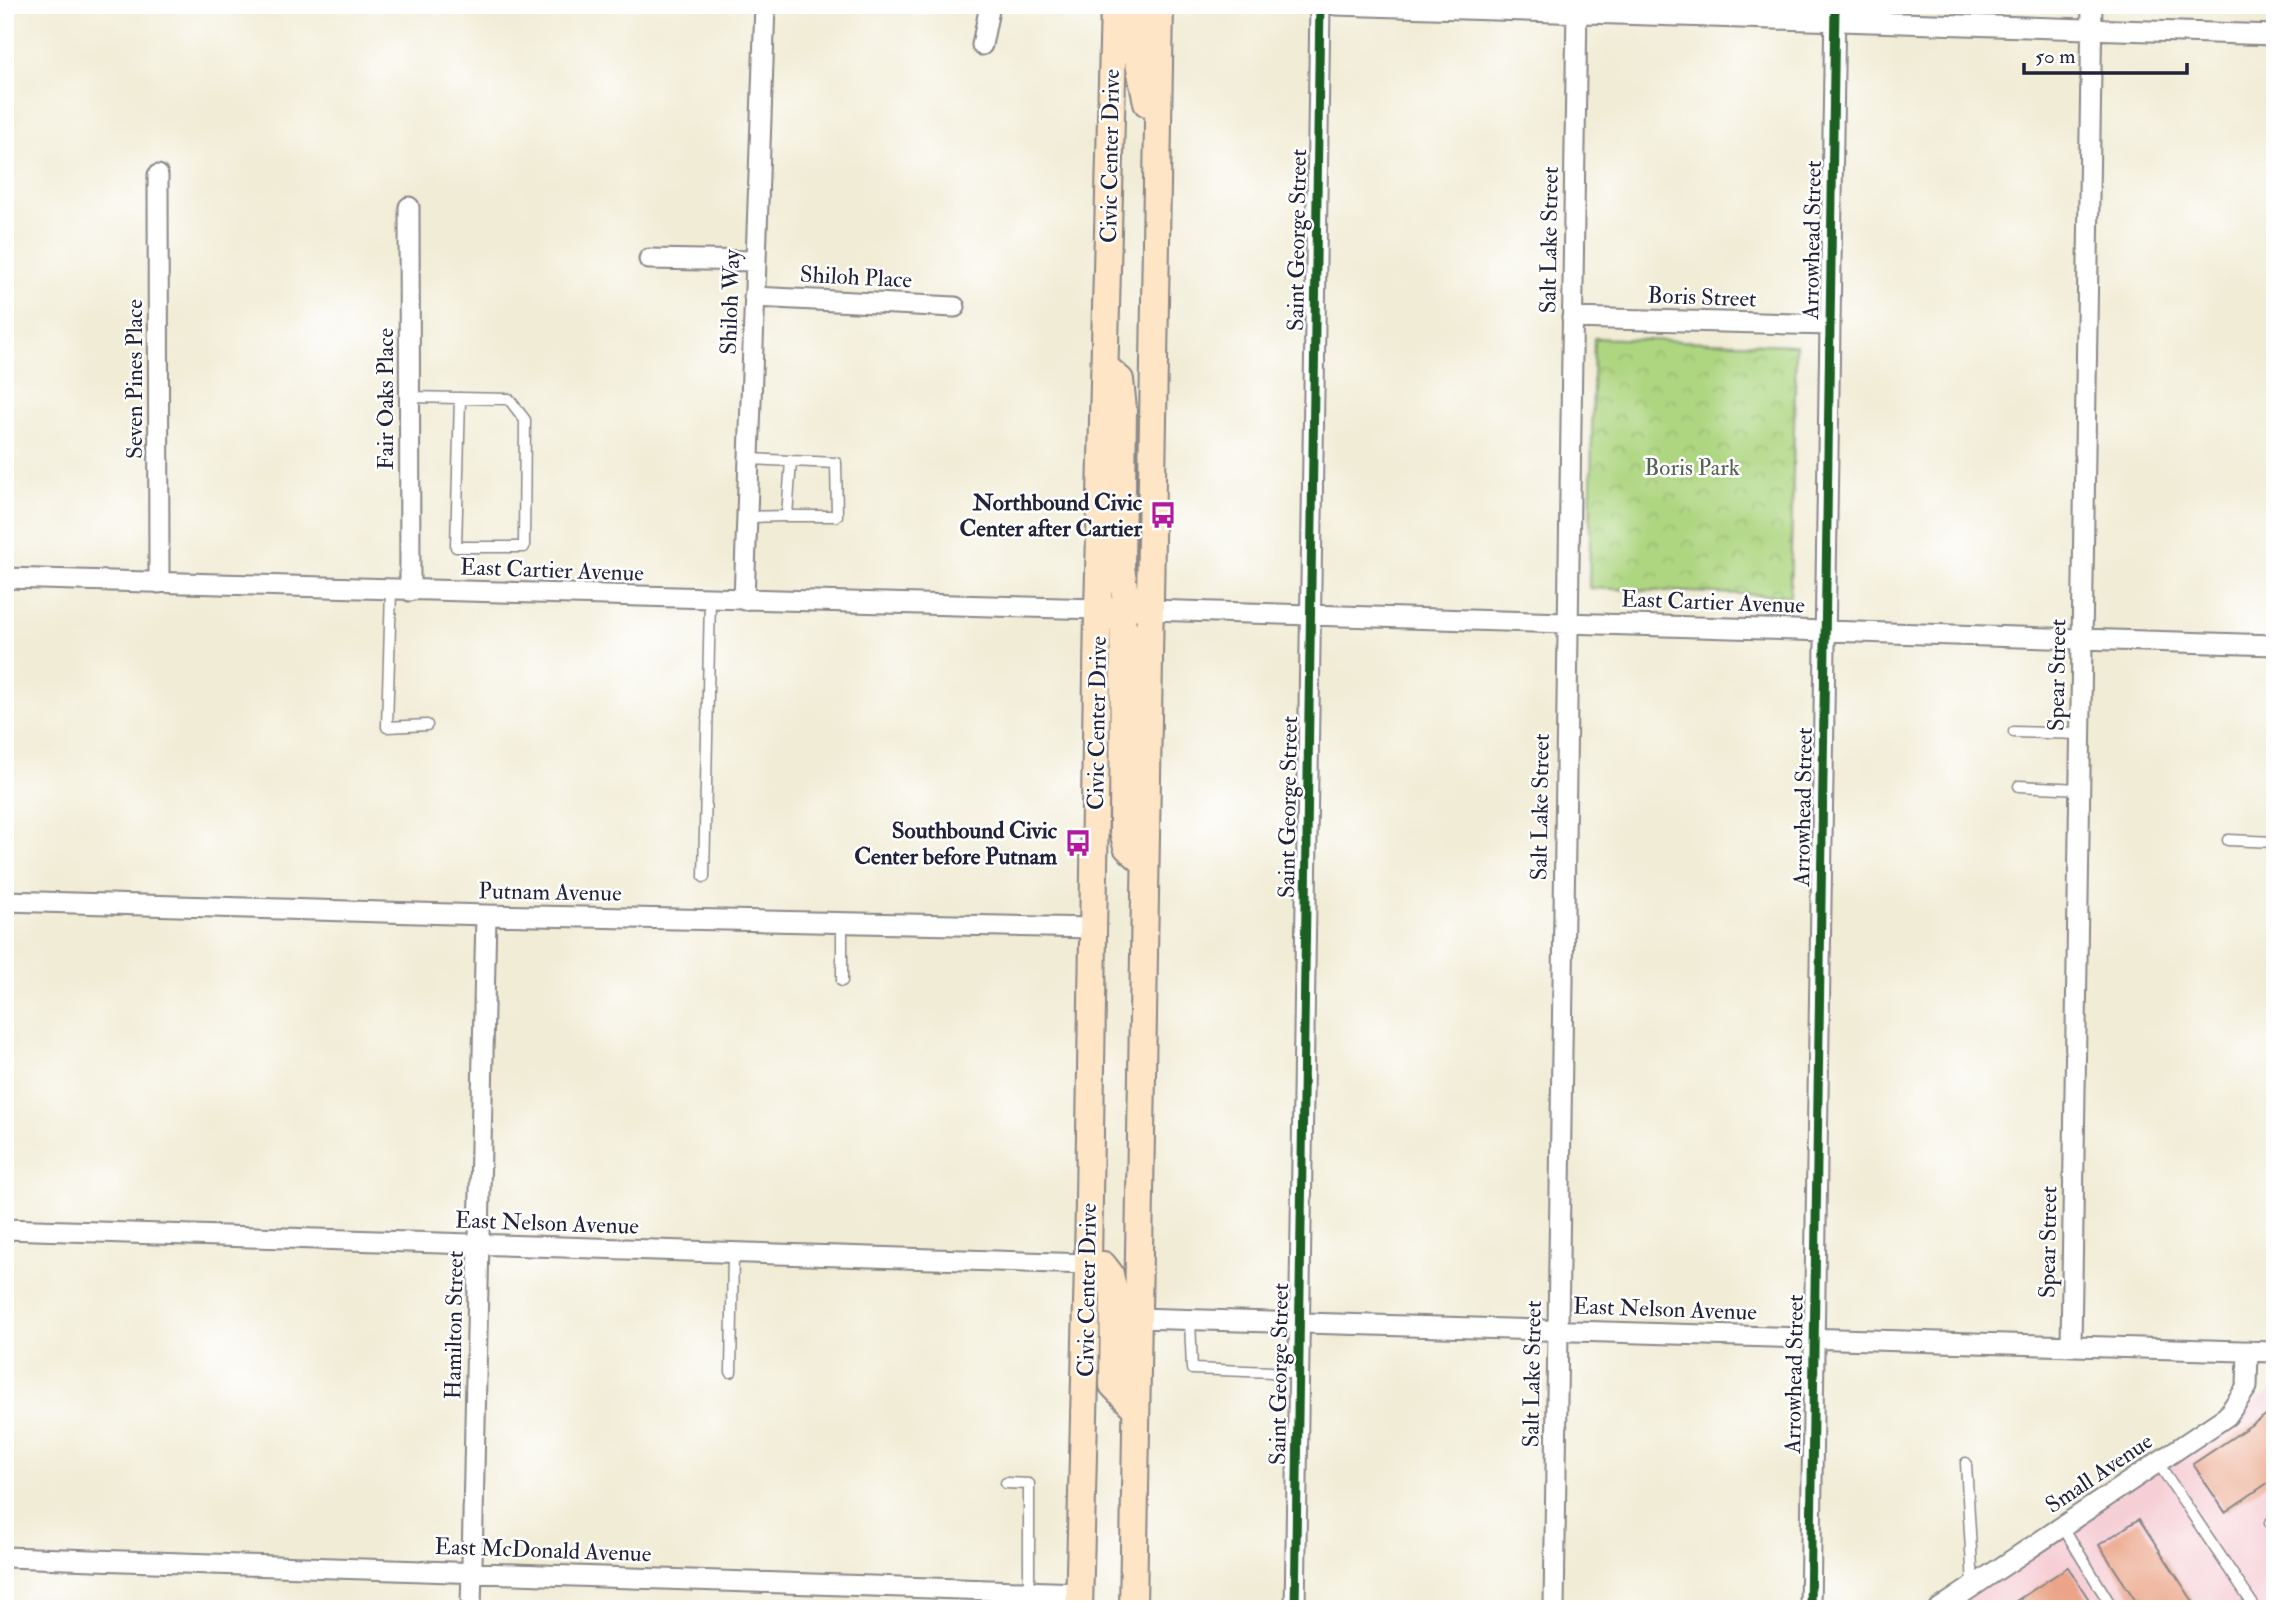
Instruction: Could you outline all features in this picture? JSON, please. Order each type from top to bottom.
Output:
[{"type":"main road","name":"Civic Center Drive","points":[[1079,1601],[1088,1264],[1098,609],[1114,5]]},
{"type":"main road","points":[[1130,5],[1136,13],[1135,43],[1157,160]]},
{"type":"main road","name":"Civic Center Drive","points":[[1133,1609],[1160,5]]},
{"type":"main road","points":[[1105,365],[1120,380],[1122,400],[1121,567],[1125,594],[1132,605],[1150,610]]},
{"type":"main road","points":[[1098,609],[1110,610],[1120,615],[1124,628],[1123,831],[1127,847],[1144,863]]},
{"type":"main road","points":[[1088,1264],[1102,1265],[1110,1274],[1114,1294],[1113,1385],[1136,1409]]},
{"type":"street","name":"Shiloh Way","points":[[744,600],[765,5]]},
{"type":"street","points":[[982,44],[990,5]]},
{"type":"street","name":"Saint George Street","points":[[1295,1609],[1320,5]]},
{"type":"street","points":[[1336,5],[1835,13],[2091,29],[2275,35]]},
{"type":"street","name":"Spear Street","points":[[2071,1346],[2092,5]]},
{"type":"street","name":"Salt Lake Street","points":[[1554,1609],[1577,9]]},
{"type":"street","name":"Arrowhead Street","points":[[1810,1609],[1835,13]]},
{"type":"street","name":"Seven Pines Place","points":[[158,175],[159,583]]},
{"type":"street","name":"Fair Oaks Place","points":[[401,590],[410,397],[409,207]]},
{"type":"street","points":[[649,259],[756,261]]},
{"type":"street","name":"Shiloh Place","points":[[754,297],[956,307]]},
{"type":"street","name":"Boris Street","points":[[1572,318],[1830,325]]},
{"type":"street","name":"East Cartier Avenue","points":[[5,578],[1098,609]]},
{"type":"street","name":"East Cartier Avenue","points":[[1150,610],[2275,645]]},
{"type":"street","name":"Putnam Avenue","points":[[5,901],[1094,928]]},
{"type":"street","name":"Hamilton Street","points":[[471,1609],[486,915]]},
{"type":"street","name":"East Nelson Avenue","points":[[5,1229],[1088,1264]]},
{"type":"street","name":"East Nelson Avenue","points":[[1138,1318],[2275,1352]]},
{"type":"street","name":"Small Avenue","points":[[1939,1609],[2227,1416],[2247,1387],[2248,1351]]},
{"type":"street","name":"East McDonald Avenue","points":[[5,1557],[1029,1591],[1079,1601]]},
{"type":"lane","points":[[410,397],[509,398],[525,420],[524,547],[456,547],[460,398]]},
{"type":"lane","points":[[747,517],[837,516],[836,463],[749,459]]},
{"type":"lane","points":[[788,516],[791,461]]},
{"type":"lane","points":[[401,590],[387,727],[427,725]]},
{"type":"lane","points":[[704,877],[710,599]]},
{"type":"lane","points":[[2014,732],[2080,734]]},
{"type":"lane","points":[[2019,786],[2080,789]]},
{"type":"lane","points":[[2228,840],[2275,842]]},
{"type":"lane","points":[[842,923],[842,981]]},
{"type":"lane","points":[[731,1372],[733,1253]]},
{"type":"lane","points":[[1190,1320],[1192,1369],[1298,1373]]},
{"type":"lane","points":[[1966,1463],[1973,1585]]},
{"type":"lane","points":[[2158,1463],[2256,1609]]},
{"type":"lane","points":[[1006,1483],[1029,1484],[1029,1591]]},
{"type":"lane","points":[[2275,1520],[2270,1523],[2275,1531]]},
{"type":"lane","points":[[2063,1527],[2113,1609]]},
{"type":"shaded area","points":[[2275,1388],[2275,1609],[1952,1609]]},
{"type":"green space","name":"Boris Park","points":[[1594,338],[1796,345],[1790,596],[1589,588]]},
{"type":"building","points":[[2275,1409],[2275,1478],[2225,1512],[2193,1464]]},
{"type":"building","points":[[2139,1519],[2198,1609],[2141,1609],[2099,1545]]},
{"type":"building","points":[[2068,1567],[2095,1609],[2004,1609]]},
{"type":"cycle path","points":[[1295,1609],[1320,5]]},
{"type":"cycle path","points":[[1810,1609],[1835,5]]},
{"type":"place","name":"Northbound Civic Center after Cartier","points":[[1163,515]]},
{"type":"place","name":"Southbound Civic Center before Putnam","points":[[1078,843]]}]
